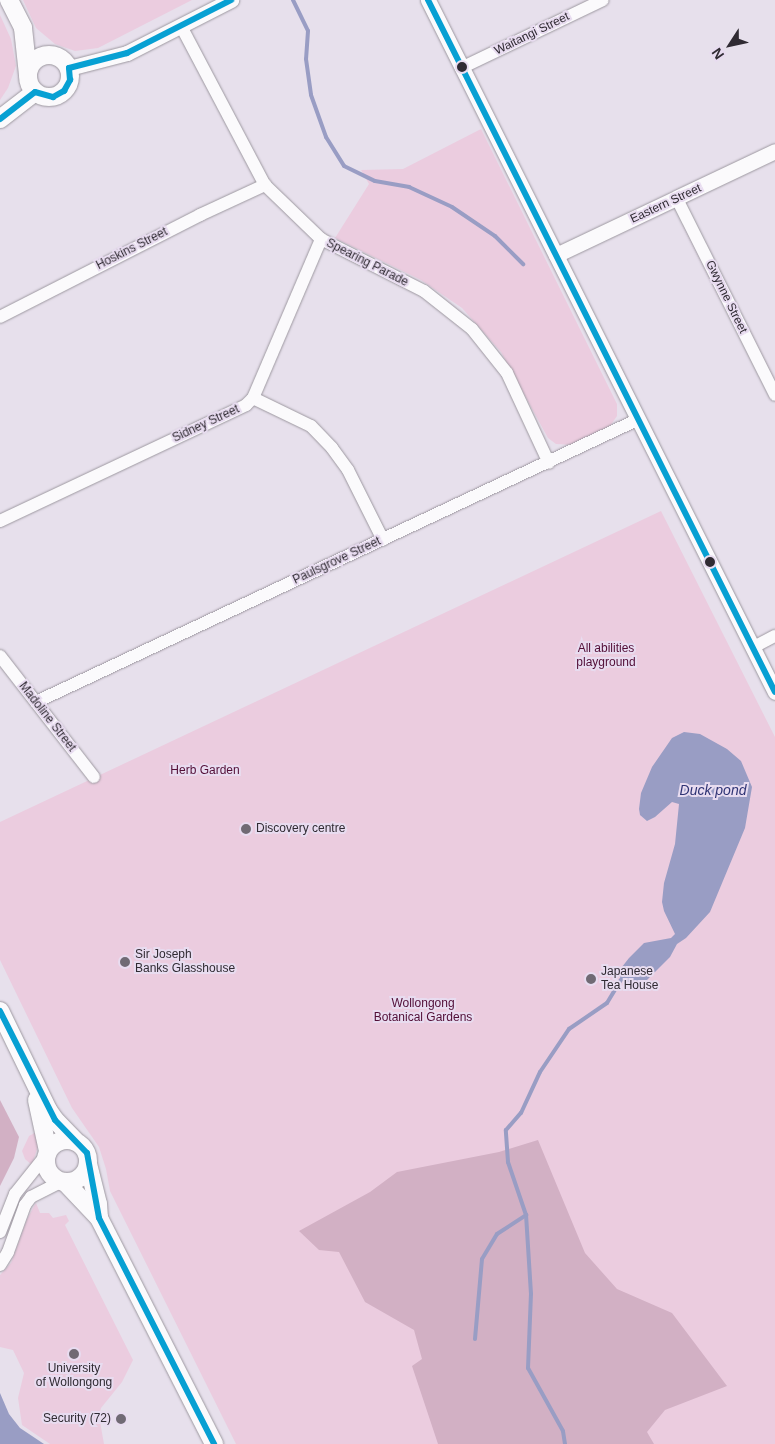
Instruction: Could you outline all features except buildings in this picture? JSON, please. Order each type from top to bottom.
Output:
[{"type":"main road","points":[[14,9],[36,41],[54,56]]},
{"type":"main road","points":[[14,9],[25,38],[28,75],[31,87],[35,92],[47,97],[59,95],[68,86],[70,80],[68,68],[60,58],[48,55],[36,59],[28,75]]},
{"type":"main road","points":[[0,119],[35,92]]},
{"type":"main road","points":[[0,1011],[55,1120],[87,1153],[98,1204],[99,1218]]},
{"type":"main road","points":[[31,1073],[49,1171],[63,1182],[99,1218],[214,1444]]},
{"type":"main road","points":[[47,1153],[60,1141],[75,1141]]},
{"type":"main road","points":[[63,1182],[80,1178],[88,1164]]},
{"type":"street","points":[[68,68],[127,53],[231,0]]},
{"type":"street","points":[[428,0],[775,692]]},
{"type":"street","name":"Waitangi Street","points":[[461,68],[603,0]]},
{"type":"street","name":"Spearing Parade","points":[[181,26],[265,185],[321,239],[424,291],[472,329],[507,374],[549,463]]},
{"type":"street","name":"Eastern Street","points":[[556,255],[775,151]]},
{"type":"street","name":"Hoskins Street","points":[[0,317],[192,219],[265,185]]},
{"type":"street","name":"Gwynne Street","points":[[677,198],[775,395]]},
{"type":"street","name":"Sidney Street","points":[[0,521],[246,406],[253,398],[321,239]]},
{"type":"street","points":[[253,398],[311,426],[332,448],[348,470],[383,540]]},
{"type":"street","name":"Paulsgrove Street","points":[[36,702],[549,463],[639,419]]},
{"type":"street","points":[[752,648],[775,636]]},
{"type":"street","name":"Madoline Street","points":[[0,656],[94,777]]},
{"type":"street","points":[[0,1232],[16,1194],[47,1153]]},
{"type":"street","points":[[0,1265],[8,1252],[25,1205],[31,1198],[63,1182]]},
{"type":"green space","points":[[23,0],[192,0],[98,48],[75,51],[55,44],[36,28]]},
{"type":"green space","points":[[0,15],[11,39],[16,66],[8,88],[0,100]]},
{"type":"green space","points":[[481,129],[617,404],[617,416],[610,426],[573,445],[556,444],[548,438],[501,352],[462,308],[421,280],[335,238],[369,184],[361,170],[403,169]]},
{"type":"green space","name":"Wollongong Botanical Gardens","points":[[661,511],[775,737],[775,1444],[236,1444],[110,1191],[99,1147],[72,1108],[0,960],[0,822]]},
{"type":"green space","points":[[38,1131],[38,1146],[32,1165],[25,1159],[22,1151],[29,1136]]},
{"type":"green space","points":[[36,1203],[40,1213],[49,1213],[53,1218],[66,1215],[69,1221],[65,1225],[133,1360],[122,1382],[101,1408],[99,1416],[104,1444],[50,1444],[22,1425],[18,1398],[24,1373],[13,1350],[0,1347],[0,1275],[11,1263],[27,1219]]},
{"type":"shaded area","points":[[0,1100],[19,1137],[14,1158],[0,1186]]},
{"type":"shaded area","points":[[538,1140],[585,1253],[617,1289],[672,1313],[727,1386],[665,1410],[647,1432],[654,1444],[438,1444],[412,1366],[422,1359],[414,1330],[365,1302],[339,1252],[319,1250],[299,1231],[370,1192],[397,1172],[499,1152]]},
{"type":"water","name":"Duck pond","points":[[684,732],[700,734],[727,749],[741,761],[752,787],[745,828],[710,912],[686,938],[677,944],[670,957],[646,981],[633,984],[626,983],[621,980],[618,972],[644,943],[671,938],[675,934],[664,911],[662,902],[664,883],[675,844],[679,804],[672,802],[655,817],[647,821],[640,815],[639,809],[641,793],[652,767],[672,738]]},
{"type":"water","points":[[0,1393],[9,1414],[20,1428],[44,1444],[0,1444]]},
{"type":"waterway","points":[[293,0],[308,31],[306,59],[311,95],[326,137],[344,166],[375,181],[409,187],[452,207],[495,236],[523,264]]},
{"type":"waterway","points":[[565,1444],[563,1431],[528,1368],[531,1294],[526,1215],[508,1162],[506,1130],[521,1113],[540,1072],[569,1029],[607,1003],[621,980]]},
{"type":"waterway","points":[[475,1339],[482,1259],[497,1234],[526,1215]]},
{"type":"transit line","points":[[0,119],[35,92],[53,97],[64,91],[70,80],[69,68],[127,53],[231,0]]},
{"type":"transit line","points":[[428,0],[775,692]]},
{"type":"transit line","points":[[0,1011],[55,1120],[87,1153],[99,1218],[214,1444]]},
{"type":"place","name":"Discovery centre","points":[[246,829]]},
{"type":"place","name":"Sir Joseph Banks Glasshouse","points":[[125,962]]},
{"type":"place","name":"Japanese Tea House","points":[[591,979]]},
{"type":"place","name":"University of Wollongong","points":[[74,1354]]},
{"type":"place","name":"Security (72)","points":[[121,1419]]},
{"type":"park label","name":"All abilities playground","points":[[606,656]]},
{"type":"park label","name":"Herb Garden","points":[[205,771]]}]
